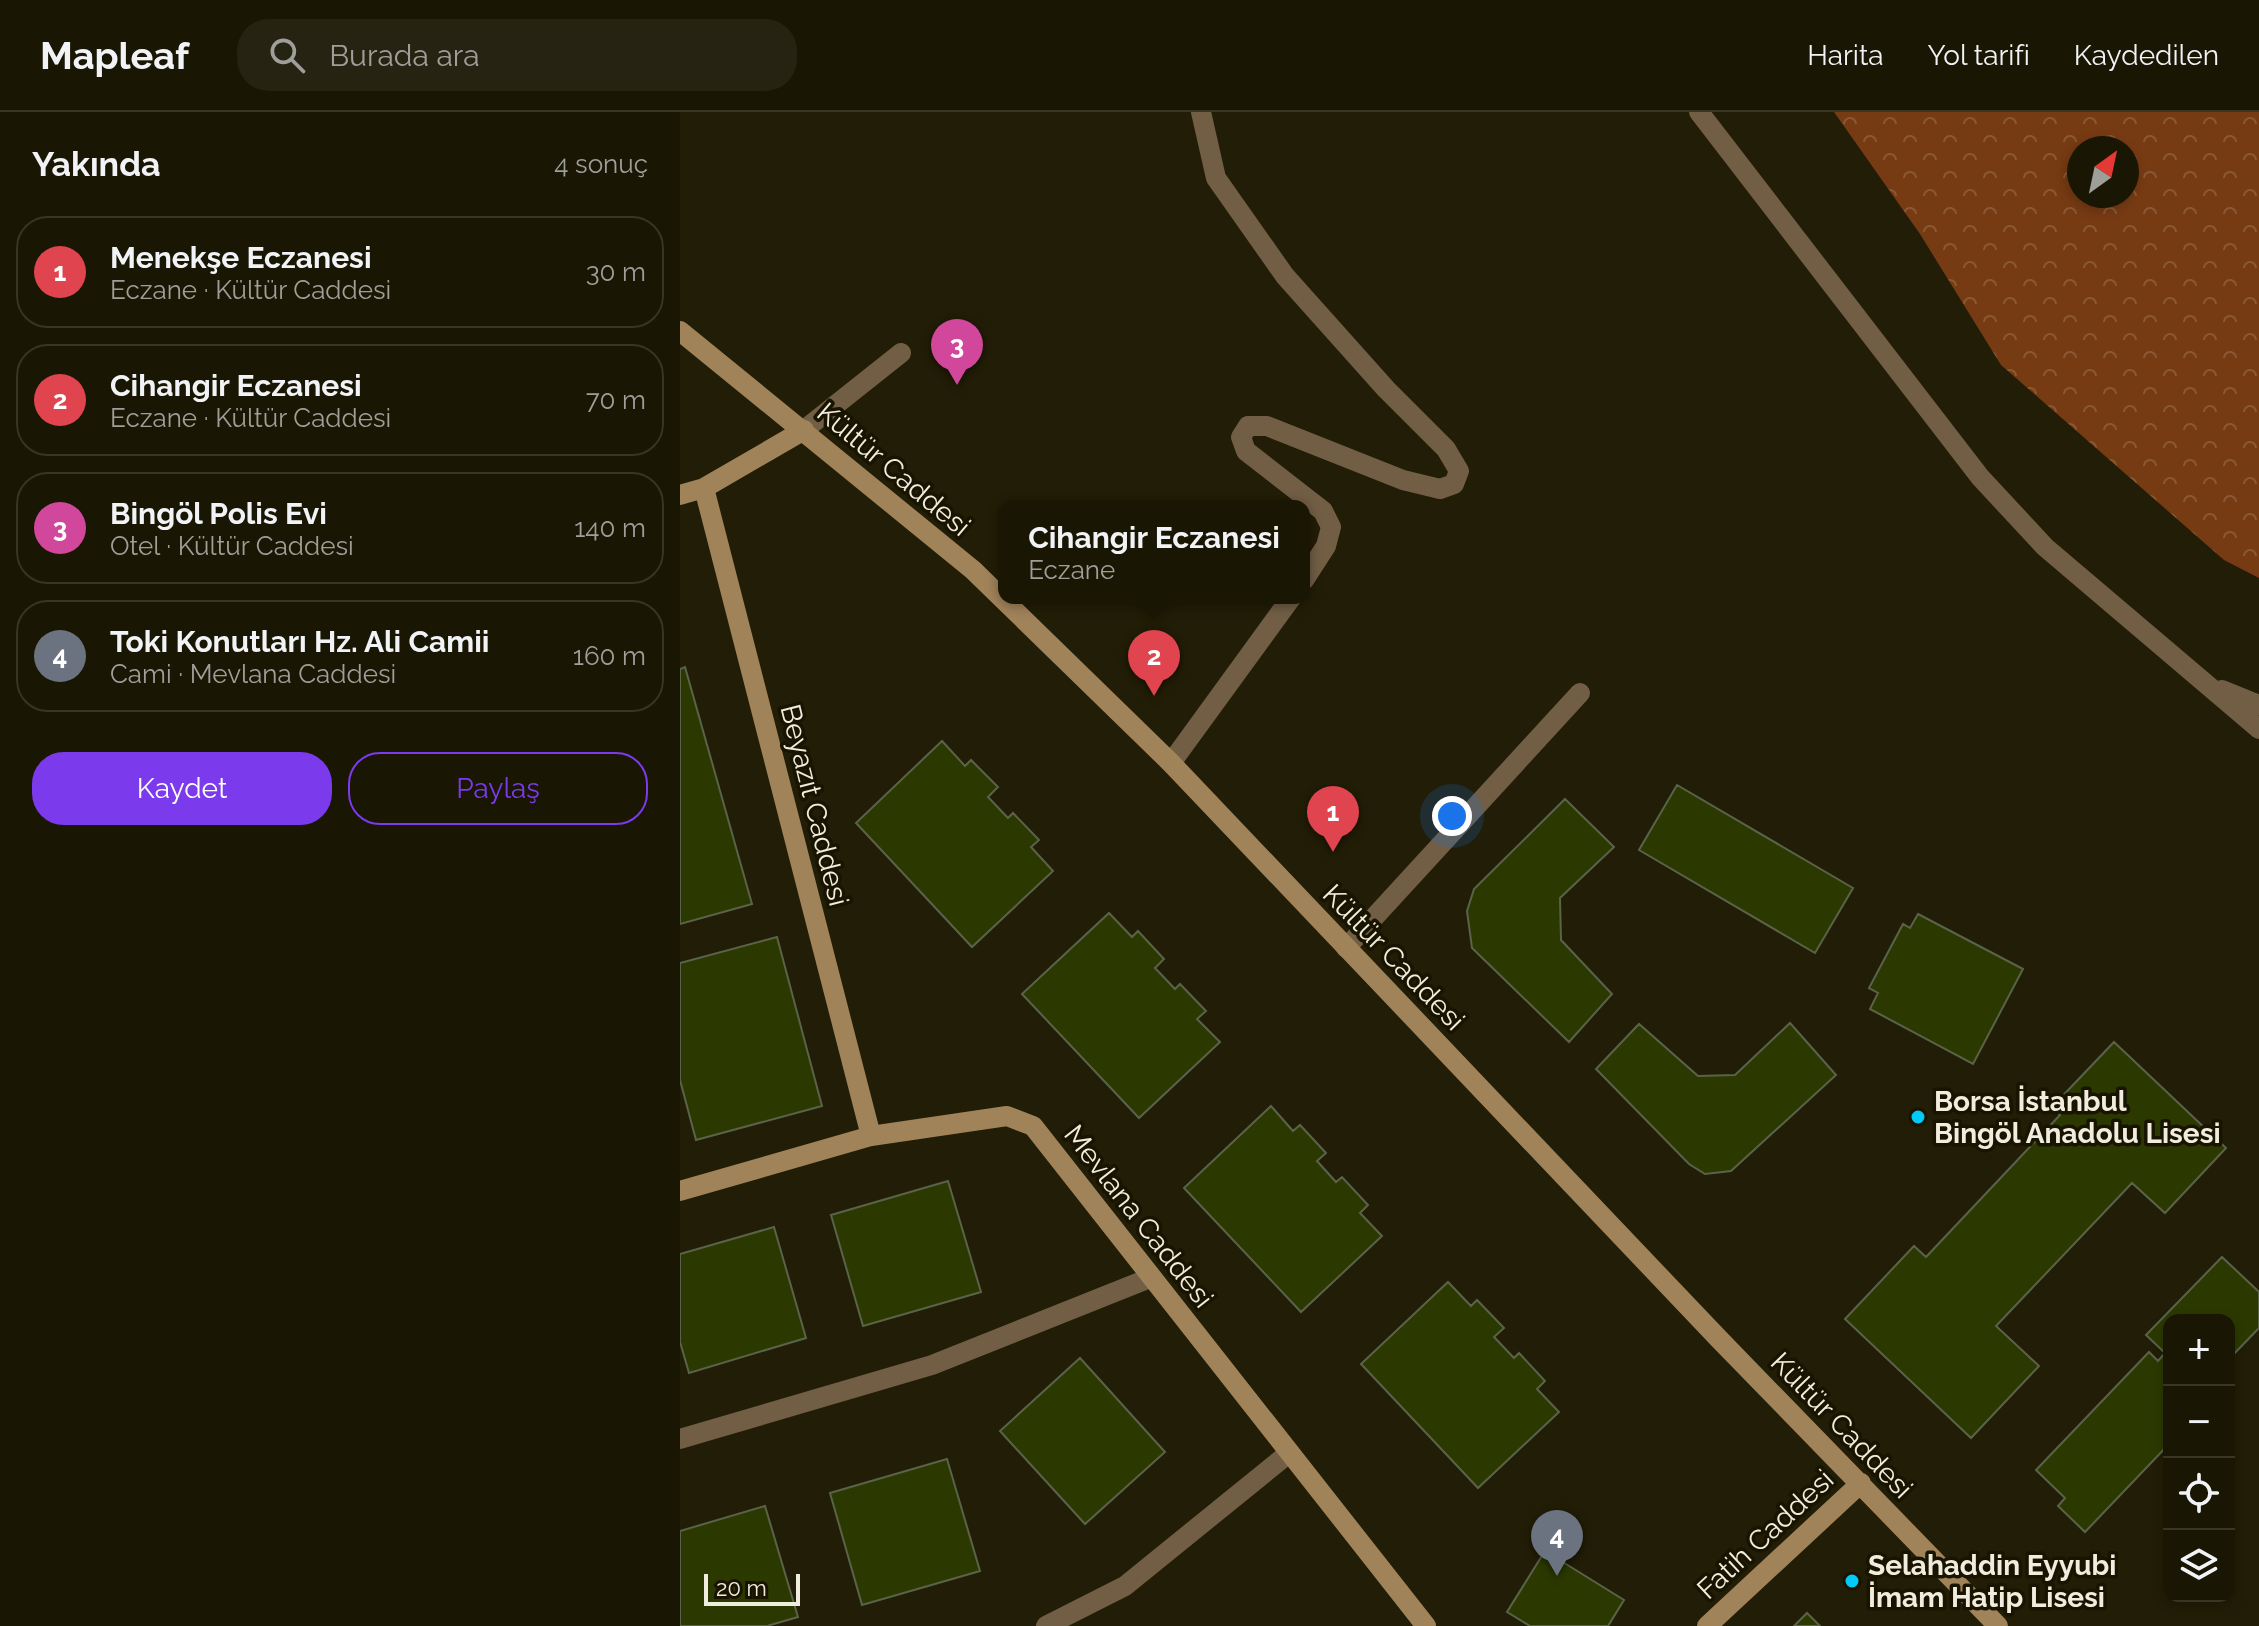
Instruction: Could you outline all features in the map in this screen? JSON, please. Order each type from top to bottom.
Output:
[{"type":"street","points":[[1201,112],[1216,178],[1285,276],[1386,389],[1446,449],[1459,471],[1454,484],[1440,489],[1403,480],[1267,426],[1248,426],[1241,437],[1246,451],[1309,500]]},
{"type":"street","points":[[1699,112],[1980,477],[2045,547],[2259,729]]},
{"type":"street","name":"Kültür Caddesi","points":[[680,331],[804,430],[973,570],[998,594]]},
{"type":"street","points":[[680,495],[704,488],[804,430],[901,353]]},
{"type":"street","name":"Beyazıt Caddesi","points":[[704,488],[871,1136]]},
{"type":"street","points":[[1310,501],[1323,511],[1331,527],[1326,546],[1310,571]]},
{"type":"street","name":"Kültür Caddesi","points":[[1008,604],[1171,763],[1719,1339],[1998,1626]]},
{"type":"street","points":[[1171,763],[1287,604]]},
{"type":"street","points":[[2203,683],[2259,705]]},
{"type":"street","points":[[1346,948],[1580,693]]},
{"type":"street","name":"Mevlana Caddesi","points":[[680,1191],[871,1136],[1007,1116],[1033,1126],[1426,1626]]},
{"type":"street","points":[[680,1439],[932,1365],[1150,1278]]},
{"type":"street","points":[[1046,1626],[1125,1586],[1289,1453]]},
{"type":"street","name":"Fatih Caddesi","points":[[1707,1626],[1861,1483]]},
{"type":"green space","points":[[1834,112],[2259,112],[2259,578],[2224,560],[2001,365],[1920,234]]},
{"type":"building","points":[[685,667],[752,904],[680,924],[680,669]]},
{"type":"building","points":[[942,741],[965,766],[971,760],[998,787],[988,797],[1008,818],[1013,813],[1039,840],[1031,847],[1053,871],[972,947],[856,823]]},
{"type":"building","points":[[1677,785],[1853,888],[1815,953],[1639,850]]},
{"type":"building","points":[[1565,799],[1614,847],[1560,898],[1561,940],[1612,994],[1569,1042],[1472,948],[1467,911],[1474,889]]},
{"type":"building","points":[[1109,913],[1132,937],[1138,931],[1164,959],[1155,968],[1175,989],[1180,984],[1206,1011],[1197,1019],[1220,1042],[1139,1118],[1022,994]]},
{"type":"building","points":[[1918,914],[2023,969],[1973,1064],[1870,1009],[1878,993],[1869,988],[1903,924],[1910,928]]},
{"type":"building","points":[[777,937],[822,1106],[696,1140],[680,1080],[680,963]]},
{"type":"building","points":[[1790,1023],[1836,1075],[1731,1171],[1705,1174],[1689,1164],[1596,1069],[1639,1024],[1698,1076],[1735,1075]]},
{"type":"building","points":[[2114,1042],[2226,1148],[2165,1213],[2132,1183],[1996,1326],[2039,1366],[1971,1438],[1845,1319],[1914,1246],[1926,1257],[2060,1115],[2052,1107]]},
{"type":"building","points":[[1271,1106],[1293,1131],[1300,1125],[1326,1153],[1317,1161],[1336,1182],[1342,1177],[1368,1205],[1360,1213],[1382,1236],[1301,1312],[1184,1188]]},
{"type":"building","points":[[948,1181],[981,1292],[863,1326],[831,1215]]},
{"type":"building","points":[[774,1227],[806,1338],[689,1373],[680,1342],[680,1254]]},
{"type":"building","points":[[2222,1257],[2259,1292],[2259,1328],[2235,1353],[2235,1314],[2166,1314]]},
{"type":"building","points":[[1448,1282],[1471,1306],[1477,1300],[1504,1328],[1494,1337],[1514,1358],[1519,1353],[1545,1381],[1537,1389],[1559,1412],[1478,1488],[1361,1364]]},
{"type":"building","points":[[2163,1318],[2163,1351],[2146,1335]]},
{"type":"building","points":[[2149,1352],[2158,1361],[2163,1355],[2163,1450],[2085,1532],[2058,1506],[2065,1498],[2036,1470]]},
{"type":"building","points":[[1080,1358],[1165,1452],[1085,1524],[1000,1431]]},
{"type":"building","points":[[947,1459],[980,1571],[862,1605],[830,1493]]},
{"type":"building","points":[[765,1506],[798,1617],[767,1626],[680,1626],[680,1531]]},
{"type":"building","points":[[1545,1551],[1624,1600],[1608,1626],[1530,1626],[1507,1612]]},
{"type":"building","points":[[1807,1613],[1820,1626],[1794,1626]]},
{"type":"place","name":"Bingöl Polis Evi","points":[[957,385]]},
{"type":"place","name":"Cihangir Eczanesi","points":[[1154,696]]},
{"type":"place","name":"Menekşe Eczanesi","points":[[1333,852]]},
{"type":"place","name":"Borsa İstanbul Bingöl Anadolu Lisesi","points":[[1918,1117]]},
{"type":"place","name":"Toki Konutları Hz. Ali Camii","points":[[1557,1576]]},
{"type":"place","name":"Selahaddin Eyyubi İmam Hatip Lisesi","points":[[1852,1581]]}]
